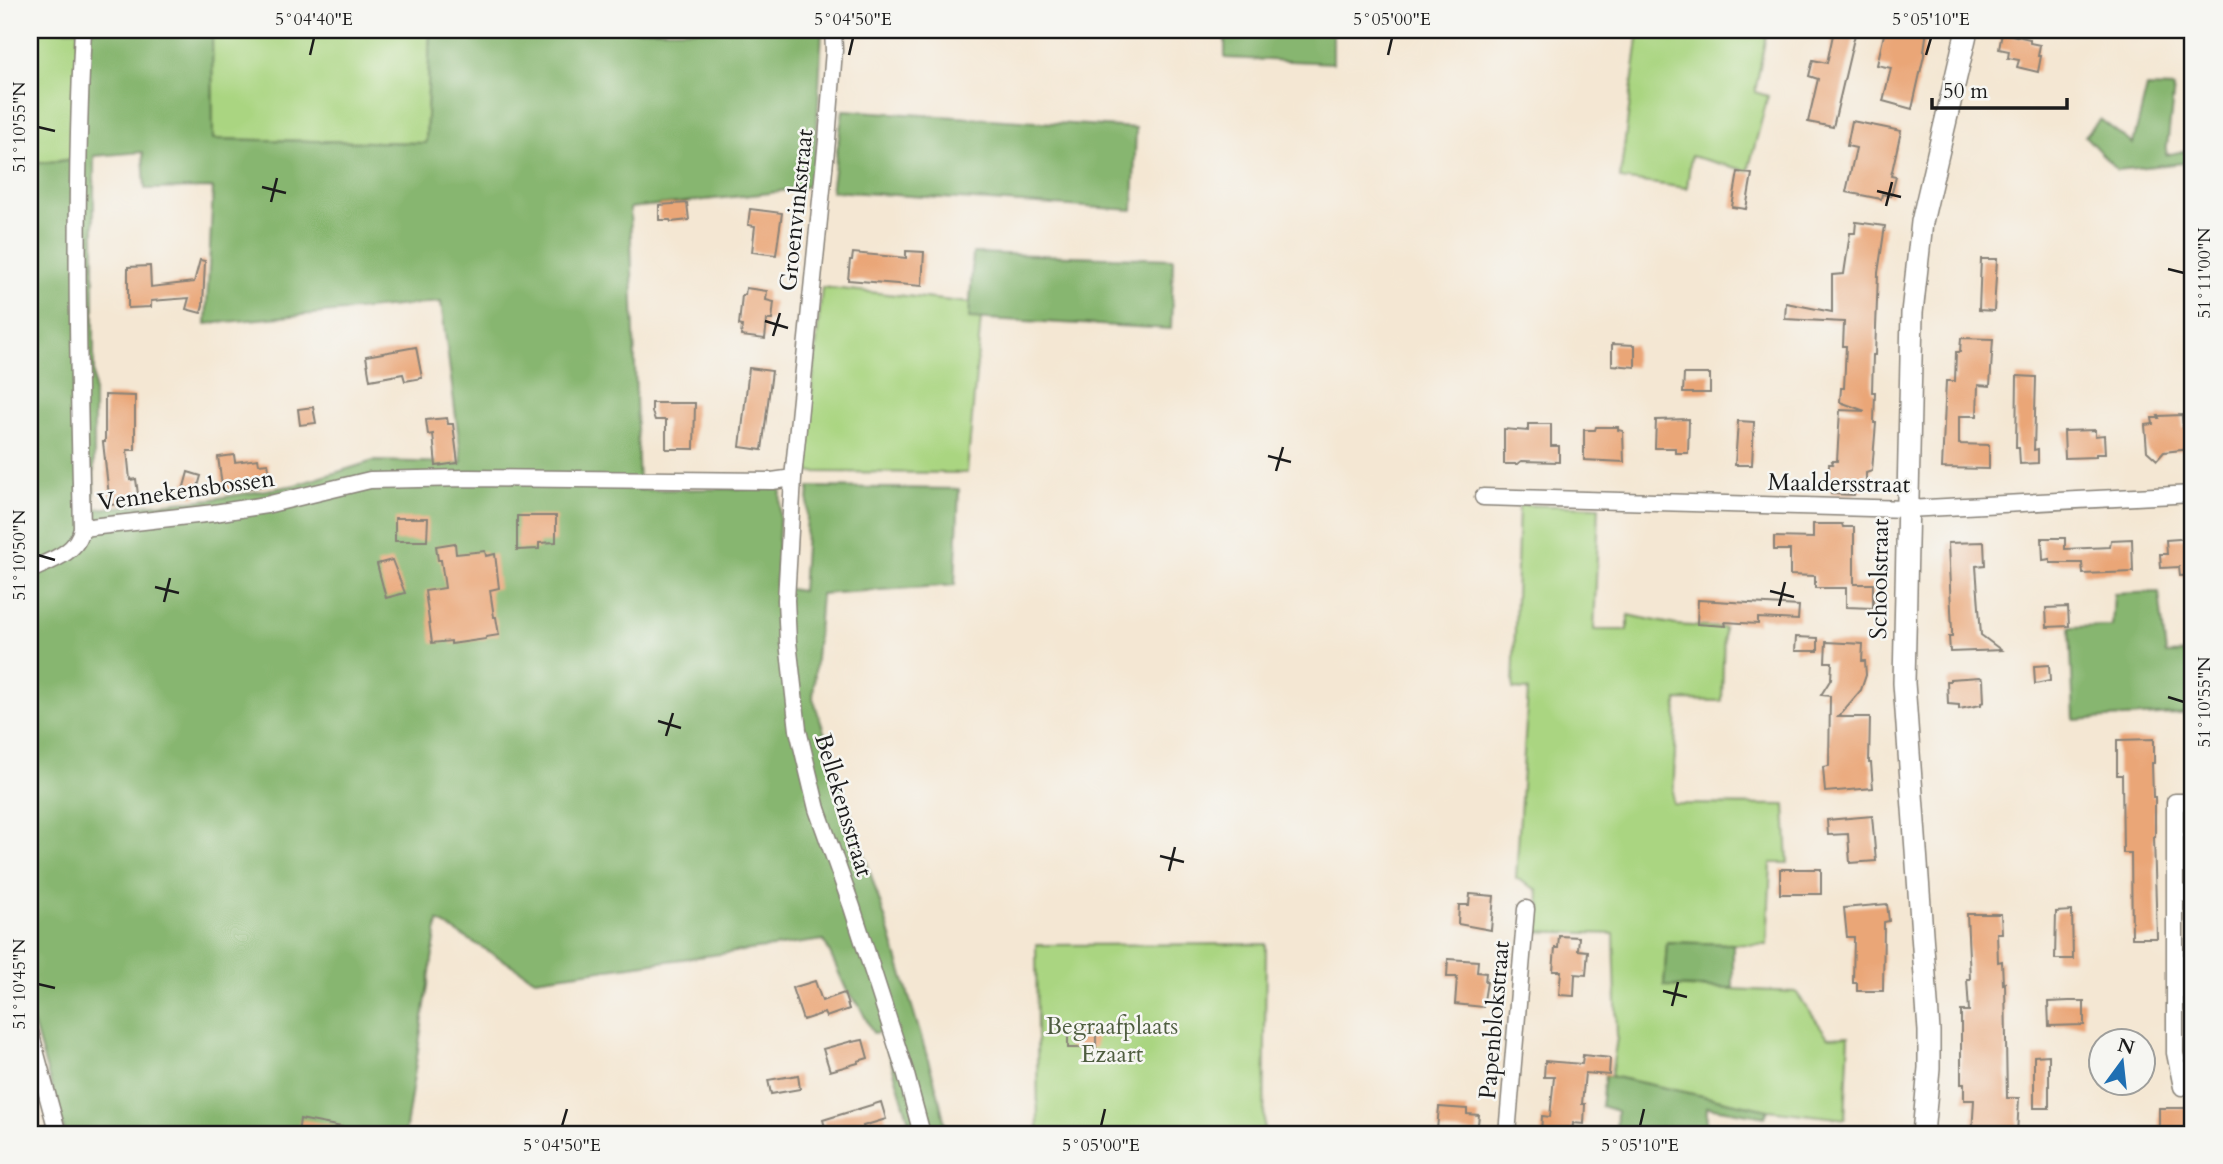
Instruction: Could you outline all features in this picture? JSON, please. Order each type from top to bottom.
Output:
[{"type":"street","name":"Vennekensbossen","points":[[83,30],[78,108],[77,207],[82,528],[267,505],[370,480],[480,478],[772,481],[793,478]]},
{"type":"street","name":"Groenvinkstraat","points":[[793,478],[827,140],[833,30]]},
{"type":"street","name":"Schoolstraat","points":[[1923,1134],[1928,1031],[1904,683],[1912,313],[1918,248],[1929,188],[1967,30]]},
{"type":"street","name":"Bellekensstraat","points":[[793,478],[786,600],[798,730],[817,810],[885,1008],[922,1134]]},
{"type":"street","name":"Maaldersstraat","points":[[1483,497],[1907,509],[2193,494]]},
{"type":"street","points":[[30,570],[57,559],[77,541],[82,528]]},
{"type":"street","points":[[2182,1087],[2175,1053],[2175,802],[2193,802]]},
{"type":"street","points":[[2175,894],[2193,893]]},
{"type":"street","name":"Papenblokstraat","points":[[1507,1134],[1526,909]]},
{"type":"street","points":[[30,1032],[58,1134]]},
{"type":"green space","points":[[30,30],[78,30],[73,159],[30,164]]},
{"type":"green space","points":[[87,30],[212,30],[213,139],[426,143],[430,30],[822,30],[814,185],[770,193],[630,208],[639,490],[781,488],[776,587],[802,591],[809,487],[959,489],[955,585],[821,594],[813,698],[889,930],[938,1093],[947,1134],[913,1134],[882,1032],[873,1033],[859,1005],[847,991],[824,940],[535,979],[438,921],[405,1134],[65,1134],[30,1012],[30,164],[82,159]],"holes":[[[143,152],[145,189],[213,188],[206,324],[441,302],[462,463],[373,461],[296,485],[213,499],[94,509],[94,156]]]},
{"type":"green space","points":[[212,30],[430,30],[426,143],[213,139]]},
{"type":"green space","points":[[1225,30],[1333,30],[1333,63],[1225,58]]},
{"type":"green space","points":[[1639,30],[1767,30],[1755,92],[1768,96],[1748,171],[1691,156],[1687,188],[1620,179]]},
{"type":"green space","points":[[2147,87],[2174,88],[2166,155],[2193,149],[2193,162],[2117,170],[2085,136],[2100,119],[2133,144]]},
{"type":"green space","points":[[843,110],[1136,128],[1133,210],[831,191]]},
{"type":"green space","points":[[973,253],[1173,259],[1171,329],[969,318]]},
{"type":"green space","points":[[822,287],[970,303],[970,317],[981,318],[967,473],[804,472]]},
{"type":"green space","points":[[1519,505],[1599,507],[1594,630],[1628,630],[1628,615],[1676,625],[1724,628],[1722,701],[1677,700],[1673,804],[1785,805],[1788,863],[1771,863],[1767,945],[1667,942],[1664,986],[1796,992],[1828,1037],[1849,1036],[1845,1119],[1768,1110],[1611,1076],[1617,1038],[1614,934],[1531,931],[1541,908],[1537,890],[1516,878],[1528,690],[1513,689]]},
{"type":"green space","points":[[2159,592],[2166,654],[2193,653],[2193,713],[2074,720],[2070,627],[2112,626],[2114,594]]},
{"type":"green space","points":[[1667,942],[1733,944],[1733,988],[1664,986]]},
{"type":"green space","name":"Begraafplaats Ezaart","points":[[1266,944],[1264,1134],[1038,1134],[1036,945]]},
{"type":"green space","points":[[1605,1075],[1768,1110],[1765,1117],[1707,1107],[1706,1134],[1616,1134],[1617,1111],[1601,1106]]},
{"type":"building","points":[[1834,30],[1856,30],[1833,127],[1808,122],[1818,79],[1809,76],[1813,60],[1827,63]]},
{"type":"building","points":[[1885,30],[1927,30],[1912,109],[1883,101],[1891,68],[1877,65]]},
{"type":"building","points":[[2002,33],[2030,39],[2030,43],[2040,45],[2038,72],[2017,67],[2019,60],[2008,58],[2009,51],[1999,49]]},
{"type":"building","points":[[1852,121],[1901,131],[1891,176],[1896,177],[1891,196],[1882,194],[1881,199],[1846,192],[1856,148],[1847,146]]},
{"type":"building","points":[[1738,172],[1752,174],[1746,209],[1732,207]]},
{"type":"building","points":[[687,203],[689,220],[659,220],[659,205]]},
{"type":"building","points":[[750,209],[782,213],[776,255],[752,252],[755,226],[748,225]]},
{"type":"building","points":[[1856,222],[1885,226],[1878,273],[1873,355],[1872,392],[1875,392],[1876,423],[1872,471],[1866,473],[1863,492],[1855,492],[1854,495],[1831,494],[1829,464],[1837,461],[1840,410],[1865,411],[1840,402],[1841,388],[1844,388],[1844,322],[1785,319],[1786,303],[1832,312],[1832,275],[1844,274],[1850,233],[1855,233]]},
{"type":"building","points":[[906,251],[924,252],[922,286],[848,280],[853,253],[906,258]]},
{"type":"building","points":[[1981,259],[1997,259],[1994,311],[1979,310]]},
{"type":"building","points":[[200,260],[205,261],[201,313],[186,309],[189,298],[151,301],[151,307],[128,308],[128,267],[150,266],[151,287],[194,282]]},
{"type":"building","points":[[746,288],[767,291],[766,300],[774,302],[772,320],[767,320],[765,339],[741,336],[742,326],[739,325],[742,295],[745,295]]},
{"type":"building","points":[[1961,338],[1993,339],[1990,386],[1978,385],[1977,416],[1959,416],[1959,444],[1989,445],[1989,469],[1942,468],[1946,381],[1955,381],[1956,352],[1960,352]]},
{"type":"building","points":[[1612,344],[1635,345],[1635,367],[1612,365]]},
{"type":"building","points":[[416,347],[422,378],[405,381],[403,374],[370,380],[366,356]]},
{"type":"building","points":[[749,368],[772,371],[762,450],[740,447]]},
{"type":"building","points":[[1684,374],[1710,374],[1710,393],[1683,393]]},
{"type":"building","points":[[2017,376],[2036,377],[2034,450],[2038,449],[2038,463],[2020,464],[2019,447],[2016,447]]},
{"type":"building","points":[[105,395],[135,396],[135,450],[127,450],[130,480],[136,479],[139,502],[110,505],[103,442]]},
{"type":"building","points":[[652,403],[695,403],[694,449],[666,449],[666,420],[655,420]]},
{"type":"building","points":[[313,407],[316,423],[300,425],[298,409]]},
{"type":"building","points":[[2182,415],[2183,428],[2189,428],[2190,449],[2164,452],[2157,460],[2147,451],[2145,425],[2153,424],[2152,418],[2159,418],[2158,416]]},
{"type":"building","points":[[447,418],[448,424],[453,424],[458,463],[436,466],[433,434],[428,435],[426,420]]},
{"type":"building","points":[[1689,419],[1688,453],[1675,453],[1675,448],[1655,448],[1656,420]]},
{"type":"building","points":[[1738,421],[1754,422],[1752,465],[1735,465]]},
{"type":"building","points":[[1528,424],[1551,424],[1551,446],[1559,446],[1559,462],[1521,461],[1517,464],[1504,464],[1504,429],[1528,431]]},
{"type":"building","points":[[1596,427],[1618,427],[1618,430],[1623,431],[1624,462],[1584,460],[1584,430],[1595,430]]},
{"type":"building","points":[[2095,430],[2095,436],[2104,435],[2105,454],[2065,458],[2064,431]]},
{"type":"building","points":[[234,455],[235,462],[258,459],[259,464],[268,463],[271,485],[223,492],[218,457]]},
{"type":"building","points":[[188,472],[201,476],[195,497],[182,494]]},
{"type":"building","points":[[517,516],[556,516],[556,542],[539,543],[539,549],[517,550]]},
{"type":"building","points":[[395,518],[428,518],[427,541],[395,541]]},
{"type":"building","points":[[1813,524],[1842,524],[1843,527],[1854,527],[1854,584],[1873,584],[1873,608],[1846,607],[1846,588],[1815,588],[1815,576],[1790,575],[1790,550],[1774,550],[1774,537],[1813,538]]},
{"type":"building","points":[[2042,538],[2065,538],[2065,549],[2110,547],[2111,540],[2132,539],[2133,572],[2083,574],[2082,563],[2050,563],[2050,559],[2043,560]]},
{"type":"building","points":[[2193,538],[2193,575],[2180,576],[2179,567],[2161,568],[2160,554],[2167,554],[2166,540]]},
{"type":"building","points":[[1984,542],[1985,565],[1976,566],[1981,635],[2001,650],[1950,652],[1949,637],[1952,637],[1952,631],[1948,543]]},
{"type":"building","points":[[455,543],[456,554],[485,551],[486,556],[495,554],[499,588],[490,590],[499,635],[451,644],[451,641],[432,643],[425,591],[445,588],[436,546]]},
{"type":"building","points":[[392,560],[405,593],[386,598],[377,564]]},
{"type":"building","points":[[1698,600],[1799,606],[1798,620],[1758,618],[1758,624],[1697,624]]},
{"type":"building","points":[[2068,607],[2069,626],[2047,627],[2046,608]]},
{"type":"building","points":[[1796,637],[1818,638],[1818,651],[1795,651]]},
{"type":"building","points":[[1826,642],[1863,644],[1862,661],[1865,661],[1866,675],[1861,690],[1838,717],[1870,717],[1869,763],[1873,788],[1825,792],[1823,767],[1829,766],[1830,696],[1821,695],[1831,679],[1832,662],[1825,662]]},
{"type":"building","points":[[2049,665],[2050,681],[2035,684],[2034,666]]},
{"type":"building","points":[[1980,677],[1983,679],[1984,702],[1981,705],[1959,709],[1959,705],[1948,704],[1947,681]]},
{"type":"building","points":[[2154,739],[2152,763],[2157,938],[2132,938],[2131,853],[2123,853],[2122,775],[2117,775],[2117,740]]},
{"type":"building","points":[[1872,816],[1876,861],[1850,863],[1848,834],[1828,835],[1827,820]]},
{"type":"building","points":[[1780,869],[1821,869],[1821,894],[1780,894]]},
{"type":"building","points":[[1470,894],[1494,896],[1491,930],[1458,924],[1459,905],[1469,905]]},
{"type":"building","points":[[1887,904],[1889,921],[1884,922],[1883,991],[1857,991],[1857,983],[1853,983],[1854,937],[1847,937],[1844,908]]},
{"type":"building","points":[[2072,911],[2073,959],[2055,959],[2056,912]]},
{"type":"building","points":[[1967,914],[2001,914],[2002,933],[1997,933],[1998,962],[2002,961],[2003,984],[2005,983],[2007,1098],[2019,1098],[2017,1134],[1972,1134],[1974,1100],[1964,1100],[1964,1084],[1961,1084],[1961,1011],[1969,1011]]},
{"type":"building","points":[[1559,936],[1579,937],[1578,950],[1588,951],[1586,975],[1575,974],[1574,996],[1559,995],[1561,971],[1553,971]]},
{"type":"building","points":[[1448,959],[1478,961],[1477,972],[1486,973],[1487,982],[1483,1007],[1455,1004],[1457,977],[1447,977]]},
{"type":"building","points":[[815,981],[822,1001],[844,993],[849,1009],[826,1017],[824,1013],[803,1020],[792,988]]},
{"type":"building","points":[[2084,1001],[2084,1025],[2049,1026],[2048,1002]]},
{"type":"building","points":[[1068,1032],[1096,1032],[1096,1048],[1068,1048]]},
{"type":"building","points":[[863,1040],[868,1058],[830,1071],[823,1049]]},
{"type":"building","points":[[1583,1055],[1610,1058],[1609,1075],[1585,1073],[1582,1104],[1585,1104],[1584,1124],[1573,1123],[1572,1134],[1541,1134],[1542,1116],[1550,1117],[1554,1077],[1544,1077],[1545,1061],[1582,1064]]},
{"type":"building","points":[[2049,1055],[2049,1108],[2034,1108],[2034,1056]]},
{"type":"building","points":[[798,1075],[800,1089],[771,1094],[768,1080]]},
{"type":"building","points":[[881,1102],[886,1119],[863,1126],[865,1134],[827,1134],[823,1120]]},
{"type":"building","points":[[1439,1107],[1467,1109],[1467,1114],[1479,1115],[1477,1133],[1437,1130]]},
{"type":"building","points":[[2159,1108],[2193,1108],[2193,1134],[2159,1134]]},
{"type":"building","points":[[300,1119],[342,1127],[342,1134],[298,1134]]}]
